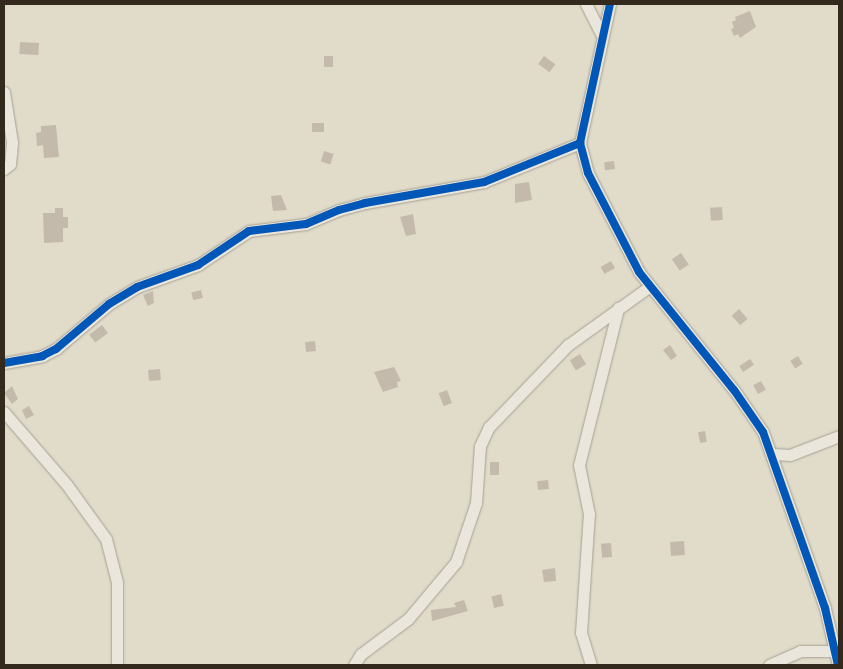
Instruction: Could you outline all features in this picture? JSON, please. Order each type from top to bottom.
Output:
[{"type":"street","points":[[586,4],[601,33]]},
{"type":"street","points":[[610,4],[601,33],[580,143],[588,173],[630,258],[650,286],[734,390],[763,432],[773,454],[825,608],[838,665]]},
{"type":"street","points":[[4,92],[12,149],[10,164],[4,169]]},
{"type":"street","points":[[4,363],[42,356],[56,349],[109,304],[138,287],[198,265],[249,231],[306,224],[339,210],[365,203],[484,182],[580,143]]},
{"type":"street","points":[[354,665],[361,654],[408,619],[456,562],[476,503],[478,458],[483,435],[568,345],[650,286]]},
{"type":"street","points":[[591,665],[581,634],[589,514],[579,465],[618,308]]},
{"type":"street","points":[[4,412],[67,485],[106,540],[116,582],[117,665]]},
{"type":"street","points":[[773,454],[790,455],[839,436]]},
{"type":"street","points":[[770,665],[800,651],[836,650]]},
{"type":"building","points":[[750,11],[756,27],[740,38],[738,34],[734,36],[731,29],[734,28],[732,22],[736,20],[735,17]]},
{"type":"building","points":[[20,42],[39,43],[38,55],[19,54]]},
{"type":"building","points":[[324,56],[333,56],[333,67],[324,67]]},
{"type":"building","points":[[544,56],[555,64],[549,72],[538,64]]},
{"type":"building","points":[[312,123],[324,123],[324,132],[312,132]]},
{"type":"building","points":[[56,125],[59,157],[44,158],[43,145],[37,146],[36,133],[41,132],[41,126]]},
{"type":"building","points":[[324,151],[334,154],[330,164],[321,162]]},
{"type":"building","points":[[614,161],[615,169],[605,170],[604,162]]},
{"type":"building","points":[[529,182],[532,200],[515,203],[515,184]]},
{"type":"building","points":[[281,195],[287,210],[273,211],[271,196]]},
{"type":"building","points":[[722,207],[723,220],[711,221],[710,208]]},
{"type":"building","points":[[55,208],[63,208],[63,217],[68,217],[68,228],[63,228],[63,242],[44,243],[43,213],[55,213]]},
{"type":"building","points":[[413,214],[416,234],[406,236],[400,217]]},
{"type":"building","points":[[681,253],[689,265],[680,271],[672,259]]},
{"type":"building","points":[[611,261],[615,268],[605,274],[601,267]]},
{"type":"building","points":[[201,290],[203,298],[193,300],[191,292]]},
{"type":"building","points":[[153,291],[154,303],[148,306],[143,295]]},
{"type":"building","points":[[739,309],[748,319],[740,325],[732,316]]},
{"type":"building","points":[[102,325],[108,333],[95,343],[89,335]]},
{"type":"building","points":[[315,341],[316,351],[306,352],[305,342]]},
{"type":"building","points":[[670,345],[677,356],[671,360],[663,350]]},
{"type":"building","points":[[580,354],[586,364],[576,370],[570,360]]},
{"type":"building","points":[[798,356],[803,364],[795,368],[790,361]]},
{"type":"building","points":[[750,359],[754,365],[743,372],[739,366]]},
{"type":"building","points":[[394,367],[401,381],[397,382],[398,387],[383,392],[374,372]]},
{"type":"building","points":[[160,369],[161,380],[149,381],[148,370]]},
{"type":"building","points":[[761,381],[766,390],[758,394],[753,385]]},
{"type":"building","points":[[12,386],[18,399],[12,404],[4,393]]},
{"type":"building","points":[[447,390],[452,403],[444,406],[439,393]]},
{"type":"building","points":[[29,406],[34,415],[26,419],[22,410]]},
{"type":"building","points":[[705,431],[707,442],[700,443],[698,432]]},
{"type":"building","points":[[490,462],[499,462],[499,475],[490,475]]},
{"type":"building","points":[[548,480],[549,489],[538,490],[537,481]]},
{"type":"building","points":[[684,541],[685,555],[671,556],[670,542]]},
{"type":"building","points":[[611,543],[612,557],[602,558],[601,544]]},
{"type":"building","points":[[555,568],[556,581],[544,582],[542,570]]},
{"type":"building","points":[[501,594],[504,606],[494,608],[491,596]]},
{"type":"building","points":[[464,600],[468,611],[432,621],[431,610],[456,607],[454,603]]},
{"type":"cycle path","points":[[610,4],[580,143],[588,173],[639,272],[734,390],[763,432],[825,608],[838,665]]},
{"type":"cycle path","points":[[4,363],[42,356],[56,349],[109,304],[137,287],[198,265],[249,231],[306,224],[339,210],[365,203],[484,182],[580,143]]}]
